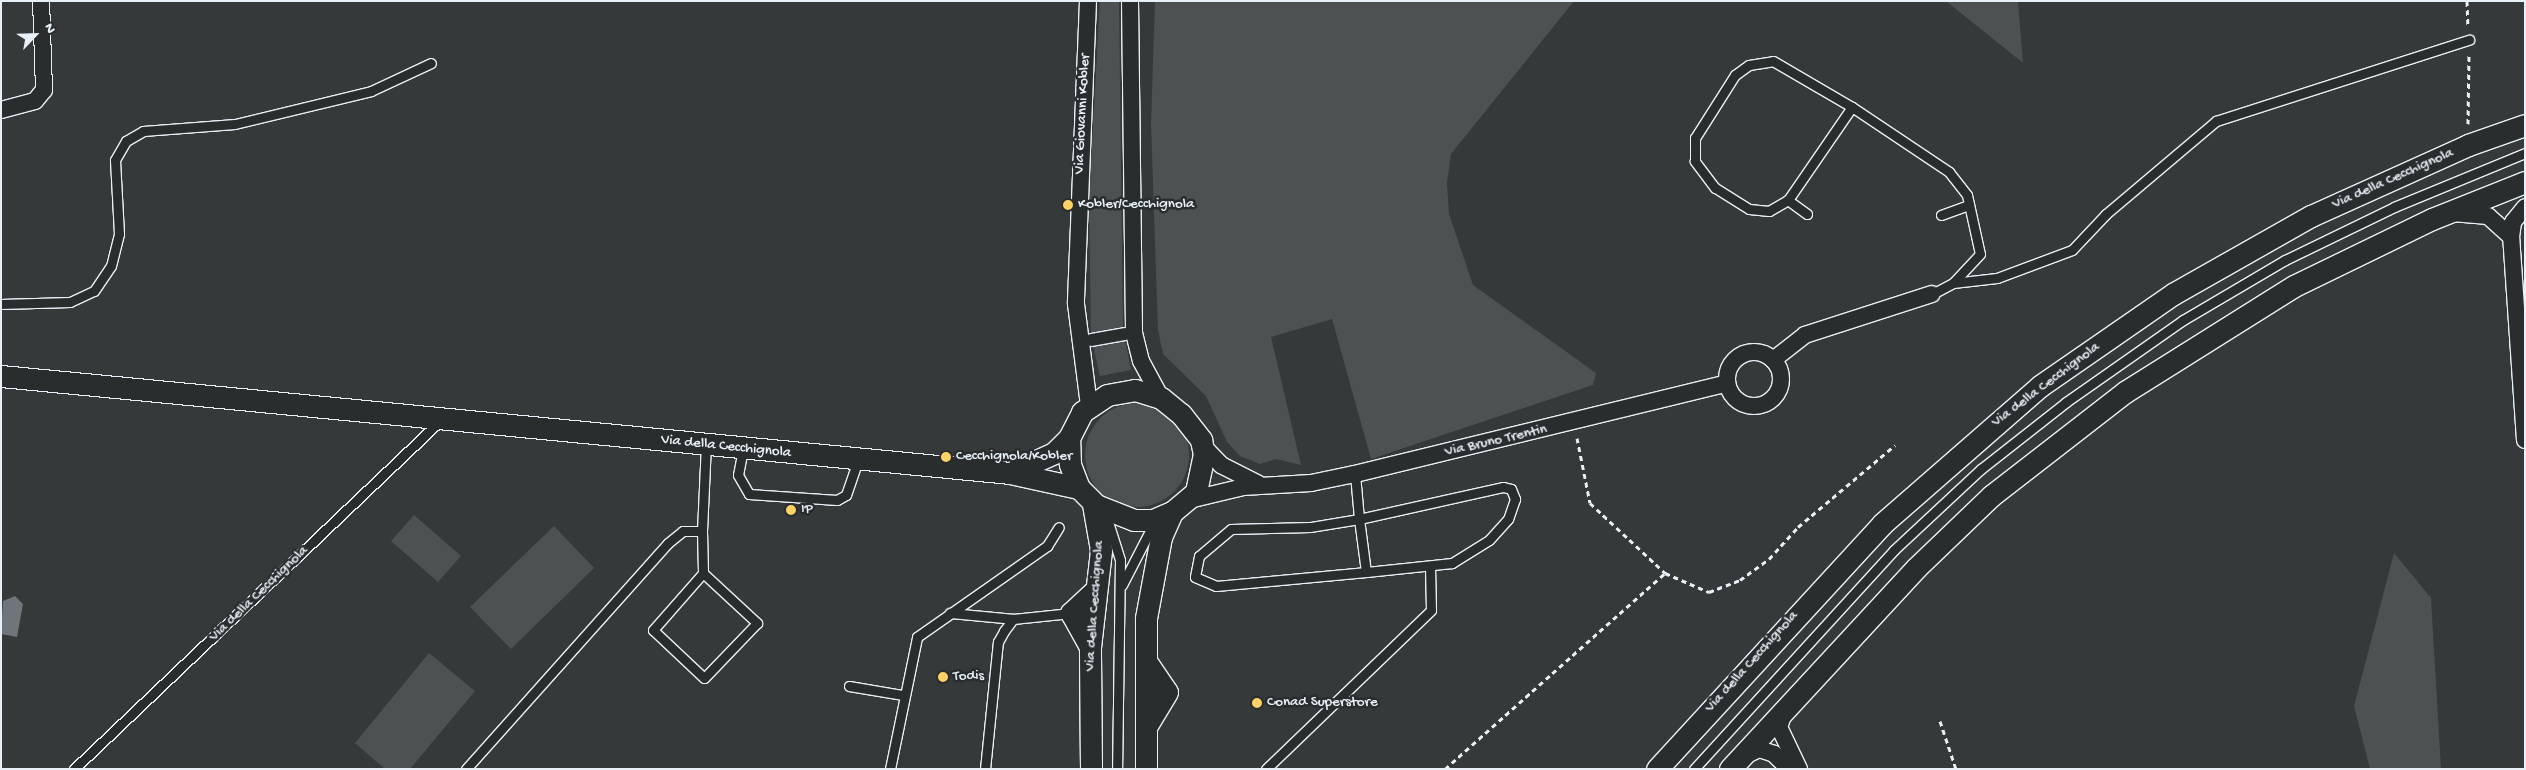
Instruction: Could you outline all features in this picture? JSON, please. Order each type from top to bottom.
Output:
[{"type":"street","points":[[1,110],[35,101],[44,90],[41,1]]},
{"type":"street","name":"Via Giovanni Kobler","points":[[1088,1],[1076,304],[1089,406]]},
{"type":"street","points":[[1130,1],[1134,333],[1142,361],[1161,398],[1187,420],[1202,445],[1202,479],[1172,510],[1161,536],[1149,593],[1146,660],[1154,680],[1167,692],[1145,730],[1146,769]]},
{"type":"street","name":"Via della Cecchignola","points":[[1657,769],[1882,524],[2040,386],[2173,294],[2319,212],[2468,145],[2525,125]]},
{"type":"street","points":[[1735,763],[1836,650],[1991,496],[2125,392],[2294,286],[2448,213],[2525,182]]},
{"type":"street","points":[[2525,207],[2513,222],[2511,237],[2525,440]]},
{"type":"street","points":[[2448,213],[2488,216],[2511,237]]},
{"type":"street","points":[[1773,360],[1805,335],[1932,294]]},
{"type":"street","points":[[1091,340],[1125,334]]},
{"type":"street","points":[[1764,354],[1773,360],[1781,381],[1778,392],[1761,405],[1739,402],[1727,383],[1731,367],[1742,355],[1764,354]]},
{"type":"street","name":"Via della Cecchignola","points":[[1,376],[743,449],[1010,473],[1079,488]]},
{"type":"street","name":"Via Bruno Trentin","points":[[1172,510],[1261,484],[1304,484],[1355,474],[1574,422],[1727,383]]},
{"type":"street","points":[[1161,398],[1122,391],[1089,406],[1070,438],[1070,464],[1079,488],[1099,507],[1134,520],[1172,510]]},
{"type":"street","name":"Via della Cecchignola","points":[[1010,473],[1054,453],[1070,438]]},
{"type":"street","name":"Via Bruno Trentin","points":[[1202,445],[1221,465],[1261,484]]},
{"type":"street","name":"Via della Cecchignola","points":[[1091,769],[1090,647],[1100,550],[1099,507]]},
{"type":"street","points":[[1090,647],[1086,634],[1071,613],[1095,591]]},
{"type":"street","points":[[1789,704],[1779,727],[1799,769]]},
{"type":"street","points":[[1735,763],[1759,749],[1774,754],[1789,769]]},
{"type":"lane","points":[[1953,283],[1996,278],[2072,250],[2106,214],[2216,121],[2469,40]]},
{"type":"lane","points":[[1852,107],[1788,200],[1769,211],[1749,209],[1715,188],[1695,161],[1695,138],[1735,76],[1749,65],[1773,61],[1852,107],[1949,172],[1960,183],[1970,205],[1981,252],[1953,283],[1932,294]]},
{"type":"lane","points":[[1,304],[70,302],[94,291],[112,266],[119,234],[115,160],[126,141],[143,131],[235,124],[371,91],[431,63]]},
{"type":"lane","name":"Via della Cecchignola","points":[[1694,769],[1894,550],[1981,469],[2066,402],[2183,320],[2285,260],[2403,203],[2525,153]]},
{"type":"lane","points":[[1788,200],[1808,214]]},
{"type":"lane","points":[[1941,215],[1970,205]]},
{"type":"lane","name":"Via della Cecchignola","points":[[74,769],[443,418]]},
{"type":"lane","points":[[703,573],[757,623],[704,678],[653,630],[703,573],[702,531],[706,444]]},
{"type":"lane","points":[[743,449],[738,475],[749,494],[837,500],[846,495],[858,460]]},
{"type":"lane","points":[[1355,474],[1366,572]]},
{"type":"lane","points":[[1503,487],[1511,489],[1515,499],[1508,519],[1489,540],[1452,563],[1430,566],[1216,586],[1195,577],[1199,556],[1231,529],[1310,527],[1359,520],[1452,496],[1503,487]]},
{"type":"lane","name":"Via della Cecchignola","points":[[1099,507],[1117,543],[1121,588],[1118,769]]},
{"type":"lane","name":"Via della Cecchignola","points":[[1121,588],[1172,510]]},
{"type":"lane","points":[[890,769],[903,695],[917,638],[1047,546],[1058,527]]},
{"type":"lane","points":[[466,769],[668,543],[682,531],[702,531]]},
{"type":"lane","points":[[1266,769],[1431,610],[1430,566]]},
{"type":"lane","points":[[950,613],[1013,619],[1071,613]]},
{"type":"lane","points":[[985,769],[998,642],[1013,619]]},
{"type":"lane","points":[[849,686],[903,695]]},
{"type":"path","points":[[2467,1],[2469,40],[2468,145]]},
{"type":"path","points":[[1574,422],[1590,503],[1665,573],[1709,592],[1740,580],[1769,559],[1798,527],[1895,445]]},
{"type":"path","points":[[1445,769],[1665,573]]},
{"type":"path","points":[[1940,721],[1956,769]]},
{"type":"shaded area","points":[[1100,1],[1119,1],[1123,330],[1091,335],[1089,198]]},
{"type":"shaded area","points":[[1155,1],[1574,1],[1451,154],[1447,183],[1449,214],[1473,285],[1596,373],[1593,385],[1371,459],[1332,319],[1271,337],[1301,465],[1276,459],[1260,464],[1240,456],[1227,442],[1206,396],[1163,354],[1158,330],[1151,124]]},
{"type":"shaded area","points":[[1946,1],[2018,1],[2023,63]]},
{"type":"shaded area","points":[[1125,339],[1131,370],[1100,376],[1093,346]]},
{"type":"shaded area","points":[[1137,403],[1157,407],[1174,418],[1185,435],[1189,455],[1185,475],[1174,492],[1157,503],[1137,507],[1117,503],[1100,492],[1089,475],[1085,455],[1089,435],[1100,418],[1117,407]]},
{"type":"shaded area","points":[[414,515],[461,556],[438,582],[391,541]]},
{"type":"shaded area","points":[[554,526],[594,568],[511,649],[470,607]]},
{"type":"shaded area","points":[[2394,553],[2431,598],[2441,769],[2370,769],[2354,706]]},
{"type":"shaded area","points":[[15,596],[23,604],[17,637],[1,634],[3,601]]},
{"type":"shaded area","points":[[429,653],[475,691],[410,769],[385,769],[355,743]]},
{"type":"place","name":"Kobler/Cecchignola","points":[[1068,205]]},
{"type":"place","name":"Cecchignola/Kobler","points":[[946,457]]},
{"type":"place","name":"IP","points":[[791,510]]},
{"type":"place","name":"Todis","points":[[943,677]]},
{"type":"place","name":"Conad Superstore","points":[[1257,703]]}]
